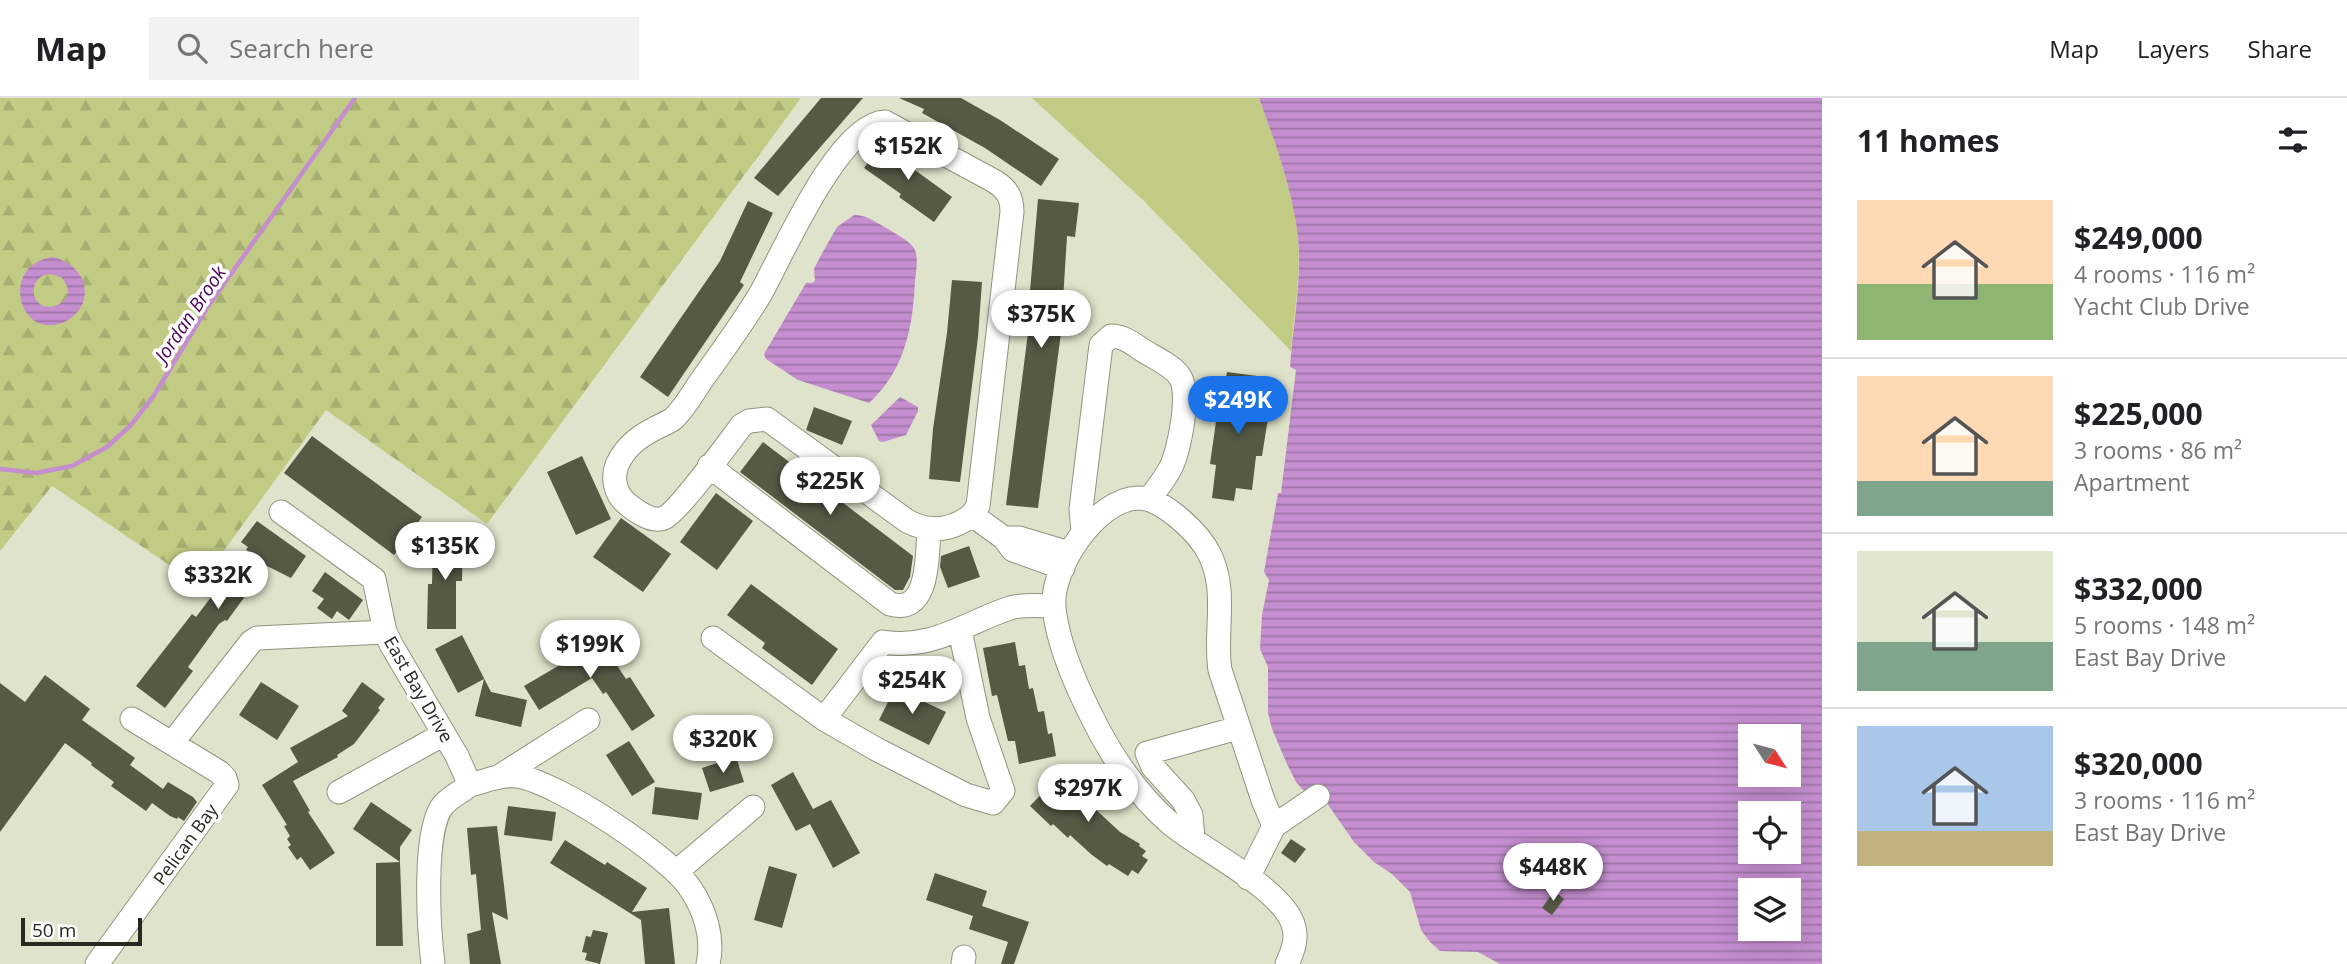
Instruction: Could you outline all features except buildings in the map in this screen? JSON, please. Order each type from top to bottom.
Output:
[{"type":"street","points":[[879,122],[885,122],[1004,187],[1012,203],[978,506],[972,515],[962,523],[939,530],[929,530],[907,522],[767,419],[749,421],[742,425],[678,506],[663,519],[655,519],[633,509],[621,498],[615,486],[614,473],[626,450],[634,441],[673,418],[742,324],[816,189],[835,161],[863,131],[879,122]]},
{"type":"street","points":[[1083,532],[1081,509],[1101,345],[1111,336],[1127,340],[1173,369],[1185,388],[1176,454],[1172,466],[1149,499]]},
{"type":"street","points":[[709,466],[890,604],[897,606],[912,601],[922,588],[929,530]]},
{"type":"street","points":[[1274,826],[1238,728],[1219,660],[1222,608],[1220,586],[1210,555],[1197,535],[1168,510],[1149,499],[1127,500],[1108,510],[1083,532],[1066,561],[1054,606],[1063,646],[1091,716],[1131,780],[1170,823],[1277,901],[1292,921],[1296,941],[1287,964]]},
{"type":"street","name":"East Bay Drive","points":[[281,512],[374,579],[386,632],[470,785]]},
{"type":"street","points":[[972,515],[1004,538],[1013,550],[1066,561]]},
{"type":"street","points":[[824,719],[876,636],[913,643],[932,641],[1013,607],[1054,606]]},
{"type":"street","points":[[713,638],[824,719],[876,749],[966,794],[993,803],[1003,791],[978,719],[960,630]]},
{"type":"street","points":[[172,743],[251,642],[257,638],[386,632]]},
{"type":"street","name":"Pelican Bay","points":[[97,964],[227,785],[219,772],[132,719]]},
{"type":"street","points":[[433,964],[429,875],[431,837],[443,805],[470,785],[500,776],[589,720]]},
{"type":"street","points":[[1193,839],[1191,815],[1183,800],[1153,767],[1147,753],[1238,728]]},
{"type":"street","points":[[339,792],[444,734]]},
{"type":"street","points":[[500,776],[518,776],[554,788],[583,804],[676,872],[689,886],[707,924],[711,952],[708,964]]},
{"type":"street","points":[[1248,878],[1274,826],[1318,796]]},
{"type":"street","points":[[676,872],[753,807]]},
{"type":"green space","points":[[0,98],[801,98],[487,524],[326,410],[199,585],[52,486],[0,551]]},
{"type":"green space","points":[[1032,98],[1259,98],[1288,184],[1296,220],[1298,281],[1291,351],[1142,199]]},
{"type":"shaded area","points":[[1259,98],[1822,98],[1822,964],[1500,964],[1478,952],[1440,951],[1421,930],[1410,892],[1354,842],[1317,789],[1305,792],[1296,782],[1272,729],[1268,713],[1268,667],[1260,649],[1262,615],[1269,580],[1264,572],[1278,493],[1281,493],[1296,370],[1290,367],[1299,270],[1298,238],[1283,167]]},
{"type":"shaded area","points":[[854,215],[872,220],[905,240],[914,248],[917,260],[912,314],[905,347],[891,376],[869,403],[798,380],[766,359],[764,354],[806,283],[815,281],[814,269],[837,227]]},
{"type":"shaded area","points":[[53,257],[61,260],[74,268],[83,281],[85,288],[82,305],[65,322],[47,325],[34,320],[25,311],[21,299],[21,285],[26,273],[36,263]],"holes":[[[50,274],[61,277],[67,287],[67,296],[63,302],[48,307],[40,304],[35,298],[37,280]]]},
{"type":"shaded area","points":[[900,397],[918,407],[918,411],[906,435],[879,441],[871,425]]},
{"type":"waterway","name":"Jordan Brook","points":[[0,469],[36,473],[72,466],[107,447],[130,426],[153,397],[207,308],[355,98]]}]
